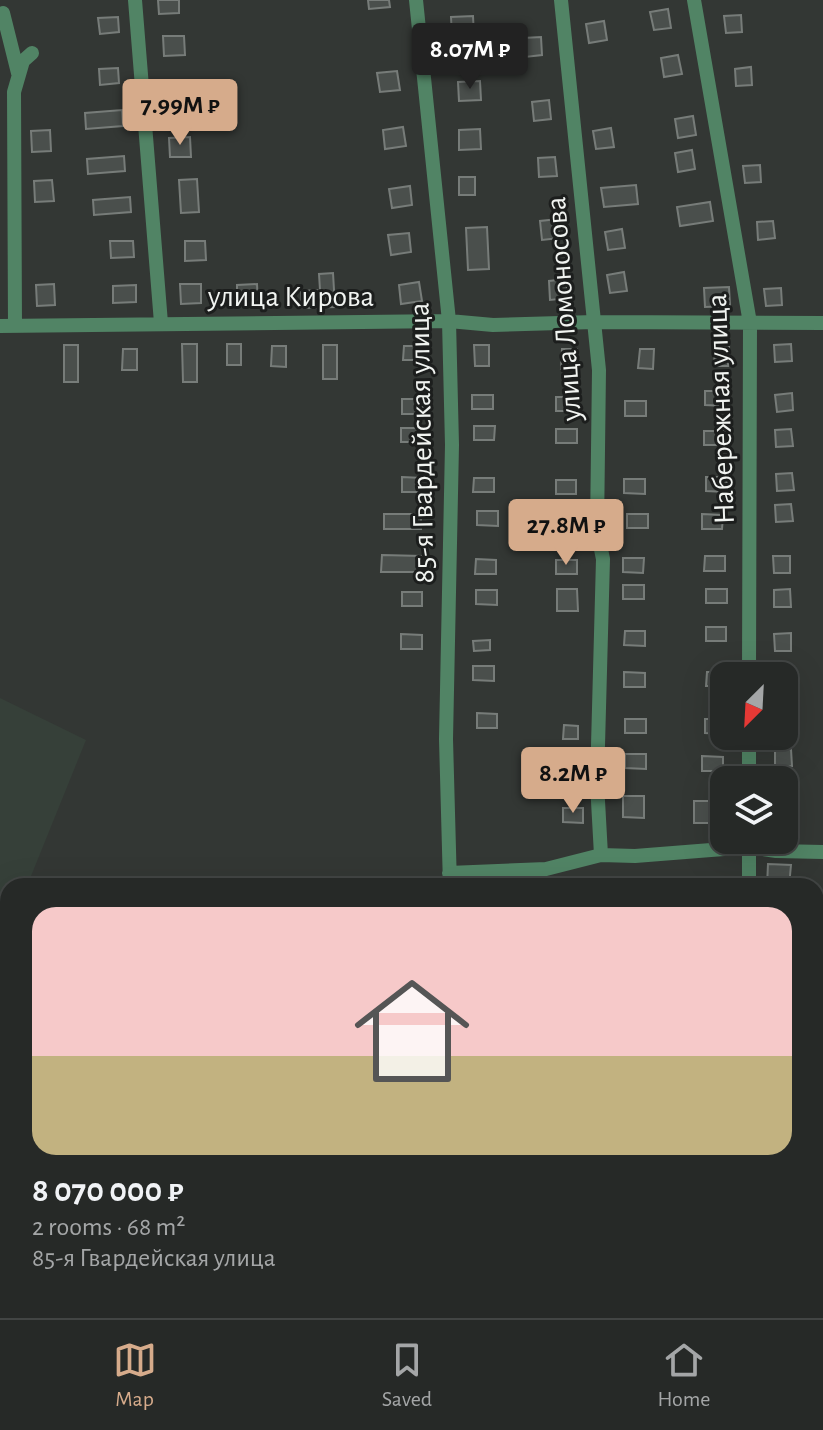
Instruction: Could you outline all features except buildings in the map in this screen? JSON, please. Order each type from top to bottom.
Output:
[{"type":"street","points":[[135,0],[161,323]]},
{"type":"street","name":"85-я Гвардейская улица","points":[[416,0],[449,321],[452,445],[446,739],[449,878]]},
{"type":"street","name":"улица Ломоносова","points":[[561,0],[599,370],[597,530],[603,559],[597,783],[601,855]]},
{"type":"street","name":"Набережная улица","points":[[694,0],[750,323],[749,662]]},
{"type":"street","points":[[3,13],[18,73]]},
{"type":"street","points":[[8,326],[14,92],[23,61],[32,53]]},
{"type":"street","name":"улица Кирова","points":[[8,326],[449,321],[493,325],[823,323]]},
{"type":"street","points":[[467,878],[546,869],[601,855],[635,856],[710,848]]},
{"type":"street","points":[[798,851],[823,852]]},
{"type":"street","points":[[749,854],[749,878]]},
{"type":"shaded area","points":[[0,698],[86,740],[30,878],[0,878]]}]
